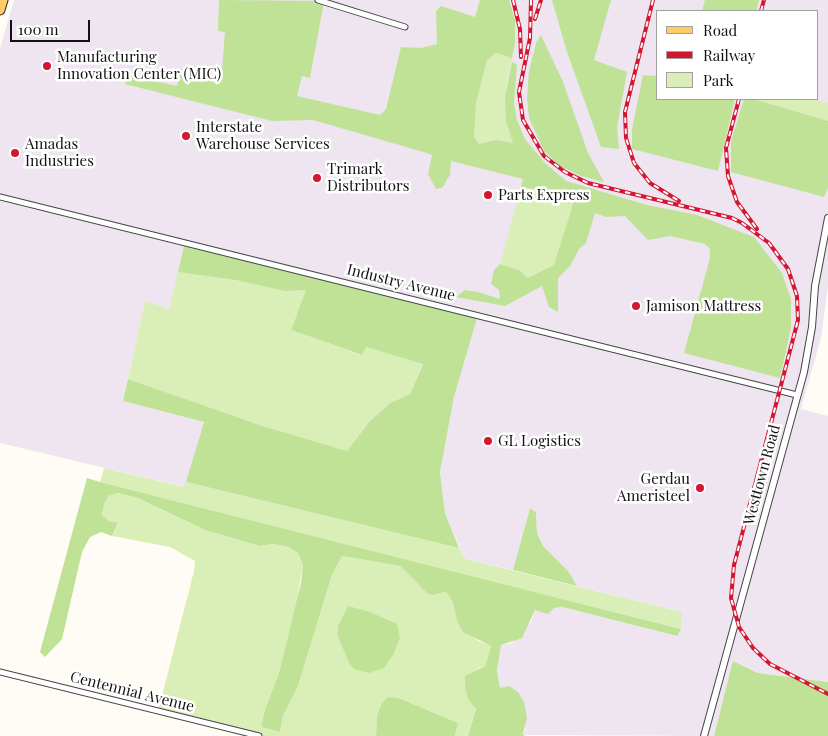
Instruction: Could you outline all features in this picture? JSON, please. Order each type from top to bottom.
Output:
[{"type":"main road","points":[[0,10],[3,0]]},
{"type":"street","points":[[318,0],[405,28]]},
{"type":"street","name":"Industry Avenue","points":[[0,197],[797,395]]},
{"type":"street","name":"Westtown Road","points":[[704,736],[808,354],[815,286],[828,218]]},
{"type":"street","name":"Centennial Avenue","points":[[0,672],[259,736]]},
{"type":"shaded area","points":[[14,0],[828,0],[828,286],[821,338],[801,409],[828,416],[828,682],[758,673],[734,661],[714,736],[523,735],[526,728],[500,689],[497,670],[501,645],[512,643],[531,622],[535,610],[562,607],[676,636],[682,612],[577,586],[569,572],[543,546],[537,533],[536,512],[530,508],[513,570],[466,559],[445,513],[440,472],[454,397],[478,315],[169,310],[145,301],[123,401],[204,422],[185,487],[0,443],[0,48]]},
{"type":"green space","points":[[219,0],[324,1],[310,78],[302,76],[297,96],[380,115],[386,109],[401,47],[421,48],[437,44],[436,11],[441,6],[475,17],[480,0],[509,0],[515,20],[515,43],[512,58],[496,53],[487,60],[476,103],[474,137],[479,144],[496,140],[513,143],[506,121],[505,98],[512,62],[517,65],[514,103],[517,120],[525,139],[545,163],[566,181],[647,205],[697,215],[754,237],[782,273],[791,299],[791,328],[780,378],[684,353],[710,258],[710,249],[705,244],[670,236],[648,240],[625,216],[606,217],[595,213],[586,243],[579,249],[570,266],[558,278],[558,312],[549,307],[542,286],[505,306],[456,297],[465,290],[500,299],[499,290],[491,284],[494,270],[500,264],[519,270],[528,278],[554,265],[574,201],[521,186],[523,179],[451,161],[450,175],[442,188],[436,189],[428,174],[432,155],[427,153],[313,120],[272,121],[125,84],[126,75],[177,86],[181,69],[221,81],[225,32],[218,31]]},
{"type":"green space","points":[[552,0],[611,0],[594,60],[627,72],[617,127],[619,149],[601,147],[567,52]]},
{"type":"green space","points":[[705,0],[759,0],[756,10],[702,10]]},
{"type":"green space","points":[[541,35],[563,82],[588,153],[604,182],[581,176],[560,166],[544,151],[529,118],[527,98],[529,71],[536,43]]},
{"type":"green space","points":[[496,53],[512,58],[507,82],[506,121],[513,143],[496,140],[479,144],[474,137],[476,103],[487,60]]},
{"type":"green space","points":[[643,75],[656,76],[656,100],[735,100],[718,171],[632,149],[632,129]]},
{"type":"green space","points":[[744,100],[756,100],[828,121],[828,188],[824,197],[731,172],[731,141]]},
{"type":"green space","points":[[756,100],[816,100],[828,103],[828,121]]},
{"type":"green space","points":[[521,186],[575,201],[554,265],[528,278],[519,270],[500,264]]},
{"type":"green space","points":[[185,242],[478,315],[454,397],[440,472],[445,513],[459,548],[186,482],[204,422],[123,401],[128,379],[263,426],[347,451],[369,422],[390,403],[410,394],[423,364],[366,347],[362,355],[291,330],[306,290],[285,291],[236,280],[178,272]]},
{"type":"green space","points":[[178,272],[236,280],[285,291],[306,290],[291,330],[361,355],[365,347],[423,363],[410,394],[390,403],[369,422],[347,451],[263,426],[128,379],[145,301],[169,309]]},
{"type":"green space","points":[[104,468],[184,487],[186,482],[459,548],[466,559],[682,612],[681,629],[100,482]]},
{"type":"green space","points":[[87,478],[681,629],[677,636],[562,607],[554,608],[548,614],[535,610],[522,638],[501,645],[497,670],[500,688],[509,686],[518,692],[524,702],[527,718],[523,734],[525,736],[468,736],[476,709],[468,699],[465,688],[465,676],[485,666],[491,646],[463,632],[457,621],[453,603],[446,592],[433,595],[427,593],[400,566],[342,556],[332,575],[298,686],[283,716],[280,732],[261,727],[265,709],[279,673],[301,583],[303,565],[298,553],[288,547],[274,544],[260,546],[205,530],[138,498],[117,493],[109,496],[104,504],[102,515],[109,521],[118,523],[112,536],[101,532],[90,537],[82,552],[62,639],[45,657],[40,652]]},
{"type":"green space","points":[[116,493],[138,498],[205,530],[260,546],[274,544],[288,547],[298,553],[303,565],[297,601],[279,673],[265,709],[261,727],[280,732],[283,716],[298,686],[332,575],[342,556],[400,566],[417,583],[433,595],[446,592],[453,603],[457,621],[478,641],[491,646],[485,666],[477,669],[465,688],[468,699],[476,708],[468,736],[455,736],[458,723],[399,698],[388,698],[377,716],[376,736],[259,736],[158,711],[195,561],[170,547],[112,536],[118,524],[109,521],[102,515],[104,504],[109,496]]},
{"type":"green space","points":[[530,508],[536,512],[537,533],[543,546],[569,572],[577,586],[513,570]]},
{"type":"green space","points":[[348,606],[370,612],[397,624],[400,638],[393,655],[384,668],[369,673],[354,669],[349,663],[338,636],[338,626]]},
{"type":"green space","points":[[733,661],[758,673],[828,682],[828,736],[714,736]]},
{"type":"green space","points":[[388,697],[399,698],[458,723],[455,736],[376,736],[377,716],[382,703]]},
{"type":"railway","points":[[513,0],[520,29],[521,57]]},
{"type":"railway","points":[[531,0],[530,38],[519,92],[523,120],[544,156],[565,172],[588,183],[732,218],[769,243],[788,269],[797,296],[798,320],[734,565],[731,598],[739,627],[753,648],[770,664],[828,694]]},
{"type":"railway","points":[[535,19],[541,0]]},
{"type":"railway","points":[[653,0],[625,112],[626,138],[634,163],[650,183],[679,201]]},
{"type":"railway","points":[[761,10],[764,0]]},
{"type":"railway","points":[[739,100],[726,148],[728,176],[737,202],[757,229]]},
{"type":"place","name":"Manufacturing Innovation Center (MIC)","points":[[47,66]]},
{"type":"place","name":"Interstate Warehouse Services","points":[[186,136]]},
{"type":"place","name":"Amadas Industries","points":[[15,153]]},
{"type":"place","name":"Trimark Distributors","points":[[317,178]]},
{"type":"place","name":"Parts Express","points":[[488,195]]},
{"type":"place","name":"Jamison Mattress","points":[[636,306]]},
{"type":"place","name":"GL Logistics","points":[[488,441]]},
{"type":"place","name":"Gerdau Ameristeel","points":[[700,488]]}]
